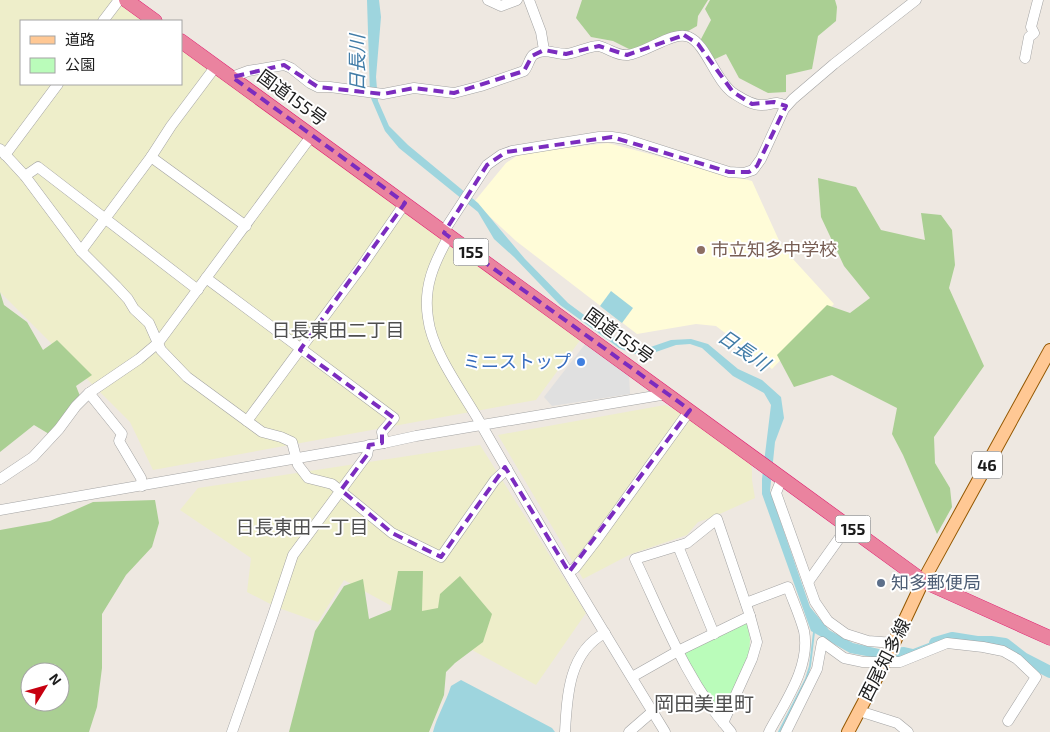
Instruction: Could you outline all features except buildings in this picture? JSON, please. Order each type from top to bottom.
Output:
[{"type":"highway","points":[[126,0],[154,20]]},
{"type":"highway","name":"国道155号","points":[[182,42],[923,581],[1050,638]]},
{"type":"main road","name":"西尾知多線","points":[[848,732],[885,662],[923,581],[1050,350]]},
{"type":"street","points":[[104,20],[119,0]]},
{"type":"street","points":[[488,0],[501,6],[517,0]]},
{"type":"street","points":[[529,0],[541,32],[544,50]]},
{"type":"street","points":[[665,732],[506,469],[440,354],[431,333],[428,319],[428,284],[437,257],[461,204],[487,165],[501,154],[527,148],[612,137],[624,139],[729,172],[748,172],[757,166],[786,106],[834,64],[916,0]]},
{"type":"street","points":[[1025,58],[1029,37],[1034,33],[1031,27],[1038,0]]},
{"type":"street","points":[[232,77],[248,71],[284,65],[318,88],[330,87],[383,94],[414,88],[454,92],[465,91],[524,71],[532,56],[544,50],[566,54],[599,46],[617,54],[627,55],[639,53],[676,36],[684,35],[690,37],[698,44],[718,76],[733,92],[752,104],[760,105],[774,102],[786,106]]},
{"type":"street","points":[[81,250],[216,66]]},
{"type":"street","points":[[57,85],[3,152],[25,176],[81,250],[149,323],[161,350],[187,377],[262,432],[292,442],[298,465],[308,478],[332,484],[392,533],[441,556],[495,480],[506,469]]},
{"type":"street","points":[[0,479],[33,457],[89,393],[139,359],[158,343],[312,135]]},
{"type":"street","points":[[151,157],[246,226]]},
{"type":"street","points":[[25,176],[38,167],[198,290]]},
{"type":"street","points":[[247,421],[366,260],[405,203]]},
{"type":"street","points":[[206,278],[300,350],[394,418],[382,432],[384,443]]},
{"type":"street","points":[[89,393],[122,434],[119,441],[141,478],[142,486]]},
{"type":"street","points":[[0,510],[416,436],[667,394]]},
{"type":"street","points":[[569,572],[575,568],[595,542],[690,410]]},
{"type":"street","points":[[232,732],[293,555],[367,454],[368,445]]},
{"type":"street","points":[[782,478],[776,493],[816,602],[828,621],[846,634],[868,641],[894,643]]},
{"type":"street","points":[[723,723],[752,659],[757,642],[746,603],[717,519],[686,543],[635,559],[678,651],[702,692],[723,723],[731,732]]},
{"type":"street","points":[[808,582],[848,526]]},
{"type":"street","points":[[678,546],[714,634]]},
{"type":"street","points":[[746,603],[788,587],[804,631],[805,648],[796,680],[769,732]]},
{"type":"street","points":[[632,677],[678,651],[750,616]]},
{"type":"street","points":[[565,732],[569,689],[576,664],[587,646],[606,633]]},
{"type":"street","points":[[786,732],[817,669],[822,642],[844,658],[863,662],[900,662],[947,644],[1003,651],[1017,659],[1036,678],[1008,721]]},
{"type":"street","points":[[859,711],[897,722],[908,732]]},
{"type":"street","points":[[629,732],[652,712]]},
{"type":"highlighted area","points":[[684,35],[698,44],[733,92],[752,104],[774,102],[786,106],[757,166],[749,172],[729,172],[612,137],[506,152],[487,165],[444,233],[690,410],[569,572],[505,467],[441,557],[392,533],[341,490],[367,455],[369,445],[382,443],[382,432],[394,418],[300,350],[405,203],[232,77],[284,65],[318,87],[383,94],[414,88],[454,93],[524,71],[532,56],[544,50],[566,54],[599,46],[627,55]]},
{"type":"shaded area","points":[[608,143],[752,181],[782,247],[834,304],[772,369],[716,326],[696,324],[637,334],[516,241],[474,202],[506,163],[521,153]]},
{"type":"shaded area","points":[[586,343],[629,375],[630,394],[552,406],[544,397]]},
{"type":"green space","points":[[0,0],[117,0],[145,20],[20,20],[20,85],[182,85],[182,49],[581,339],[536,400],[153,470],[130,422],[0,292]]},
{"type":"green space","points":[[582,0],[708,0],[698,16],[697,26],[683,34],[631,50],[613,41],[591,37],[576,18]]},
{"type":"green space","points":[[710,0],[835,0],[837,7],[836,21],[818,36],[812,69],[786,75],[786,92],[768,93],[739,78],[726,54],[713,60],[700,41],[711,20],[705,9]]},
{"type":"green space","points":[[818,178],[856,187],[881,230],[925,240],[921,213],[941,215],[952,230],[955,265],[949,288],[984,366],[934,437],[935,463],[950,488],[952,507],[937,534],[892,434],[897,408],[832,375],[794,387],[777,355],[827,305],[850,313],[870,298],[844,266],[821,217]]},
{"type":"green space","points":[[0,292],[4,305],[27,322],[43,350],[57,340],[92,375],[76,386],[80,396],[49,434],[34,425],[0,452]]},
{"type":"green space","points":[[665,405],[679,411],[752,465],[755,498],[698,522],[687,535],[631,554],[583,579],[498,435]]},
{"type":"green space","points":[[480,445],[586,613],[536,685],[344,580],[318,622],[276,607],[247,592],[251,558],[180,510],[198,488]]},
{"type":"green space","points":[[155,500],[159,523],[152,547],[126,575],[102,614],[102,668],[97,707],[89,732],[0,732],[0,530],[50,521],[93,502]]},
{"type":"green space","points":[[398,571],[423,571],[422,611],[438,608],[440,594],[460,576],[492,614],[483,642],[446,672],[444,695],[429,732],[289,732],[315,631],[344,586],[363,579],[369,619],[391,610]]},
{"type":"green space","points":[[747,620],[750,640],[749,655],[725,709],[721,712],[716,710],[682,652]]},
{"type":"water","points":[[367,0],[379,0],[381,17],[376,77],[378,101],[389,126],[408,145],[478,203],[525,259],[568,303],[627,347],[639,351],[671,340],[691,339],[708,344],[738,369],[762,380],[781,397],[784,418],[775,442],[770,491],[810,607],[829,630],[853,643],[879,649],[904,647],[913,649],[947,636],[949,640],[899,659],[877,658],[850,653],[811,631],[762,494],[762,479],[771,405],[764,393],[733,376],[702,348],[690,344],[676,345],[653,353],[634,354],[619,348],[560,305],[494,239],[478,212],[399,148],[385,131],[370,96]]},
{"type":"water","points":[[611,291],[633,308],[622,323],[600,306]]},
{"type":"water","points":[[461,680],[552,728],[555,732],[433,732],[451,686]]},
{"type":"waterway","points":[[779,732],[806,679],[810,666],[814,632]]},
{"type":"waterway","name":"日長川","points":[[935,643],[952,638],[1005,644],[1023,658],[1050,672]]},
{"type":"place","name":"市立知多中学校","points":[[701,250]]},
{"type":"place","name":"ミニストップ","points":[[581,362]]},
{"type":"place","name":"知多郵便局","points":[[881,583]]},
{"type":"district","name":"日長東田二丁目","points":[[338,330]]},
{"type":"district","name":"日長東田一丁目","points":[[302,527]]},
{"type":"district","name":"岡田美里町","points":[[704,704]]}]
